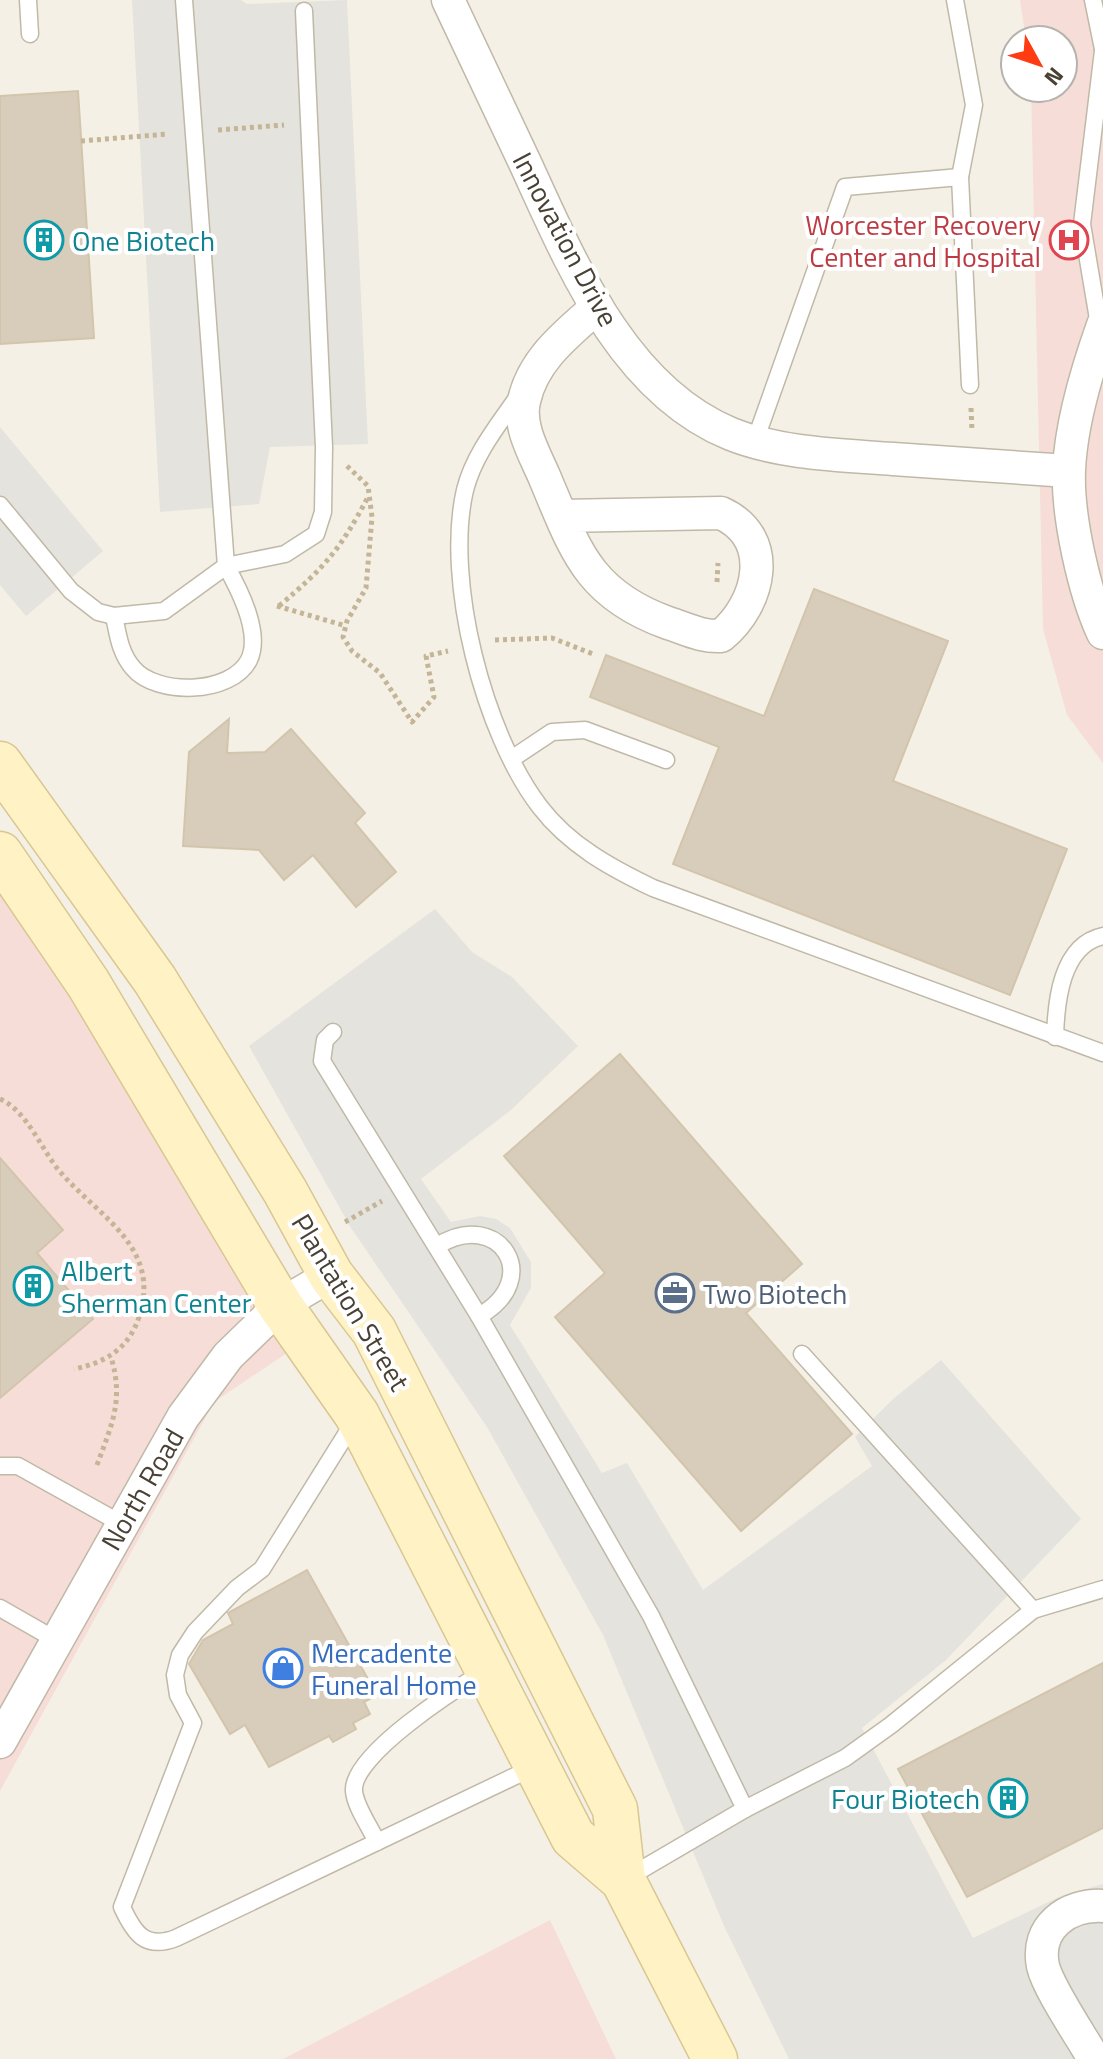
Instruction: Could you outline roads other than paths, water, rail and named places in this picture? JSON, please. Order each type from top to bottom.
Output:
[{"type":"main road","name":"Plantation Street","points":[[0,764],[155,980],[285,1191],[331,1275],[374,1331],[615,1809],[623,1880],[715,2059]]},
{"type":"main road","name":"Plantation Street","points":[[0,854],[95,995],[280,1305],[357,1415],[573,1837],[623,1880]]},
{"type":"street","name":"Innovation Drive","points":[[448,0],[562,242],[597,307],[618,337],[668,392],[719,428],[755,441],[844,456],[1068,471]]},
{"type":"street","points":[[561,516],[721,513],[738,523],[752,541],[758,567],[750,601],[735,624],[721,636],[706,636],[644,614],[621,600],[578,555],[561,516],[529,440],[522,414],[535,371],[553,347],[597,307]]},
{"type":"street","points":[[1102,329],[1096,369],[1068,471],[1076,542],[1103,633]]},
{"type":"street","name":"North Road","points":[[0,1742],[183,1417],[228,1356],[280,1305],[331,1275]]},
{"type":"street","points":[[1094,2059],[1044,1967],[1043,1946],[1049,1928],[1065,1913],[1087,1906],[1103,1906]]},
{"type":"lane","points":[[28,0],[30,34]]},
{"type":"lane","points":[[114,616],[121,648],[134,670],[156,682],[207,686],[223,683],[250,659],[253,639],[245,610],[226,566],[184,0]]},
{"type":"lane","points":[[955,0],[974,105],[960,177],[970,385]]},
{"type":"lane","points":[[1093,0],[1103,50],[1082,224],[1102,329]]},
{"type":"lane","points":[[0,505],[71,591],[98,612],[114,616],[164,611],[226,566],[285,554],[316,534],[323,512],[324,455],[304,11]]},
{"type":"lane","points":[[755,441],[845,187],[960,177]]},
{"type":"lane","points":[[535,371],[482,449],[465,489],[460,551],[464,606],[475,669],[513,758],[540,808],[580,846],[613,869],[653,888],[1103,1053]]},
{"type":"lane","points":[[513,758],[552,732],[585,730],[666,760]]},
{"type":"lane","points":[[1055,1037],[1056,999],[1063,978],[1086,942],[1103,936]]},
{"type":"lane","points":[[333,1032],[325,1040],[322,1061],[479,1316],[651,1616],[745,1809]]},
{"type":"lane","points":[[437,1246],[468,1233],[492,1238],[511,1258],[513,1273],[508,1289],[497,1306],[479,1316]]},
{"type":"lane","points":[[802,1354],[1033,1610]]},
{"type":"lane","points":[[357,1415],[262,1569],[237,1588],[195,1632],[180,1655],[176,1685],[193,1723],[182,1744],[122,1907],[139,1937],[163,1943],[537,1765]]},
{"type":"lane","points":[[0,1466],[18,1466],[122,1524]]},
{"type":"lane","points":[[623,1880],[745,1809],[845,1758],[891,1725],[1033,1610],[1103,1589]]},
{"type":"lane","points":[[0,1608],[56,1640]]},
{"type":"lane","points":[[377,1842],[353,1793],[363,1770],[388,1740],[434,1703],[489,1669]]},
{"type":"place","name":"One Biotech","points":[[44,240]]},
{"type":"place","name":"Worcester Recovery Center and Hospital","points":[[1069,240]]},
{"type":"place","name":"Albert Sherman Center","points":[[33,1286]]},
{"type":"place","name":"Two Biotech","points":[[675,1293]]},
{"type":"place","name":"Mercadente Funeral Home","points":[[283,1668]]},
{"type":"place","name":"Four Biotech","points":[[1008,1798]]}]
